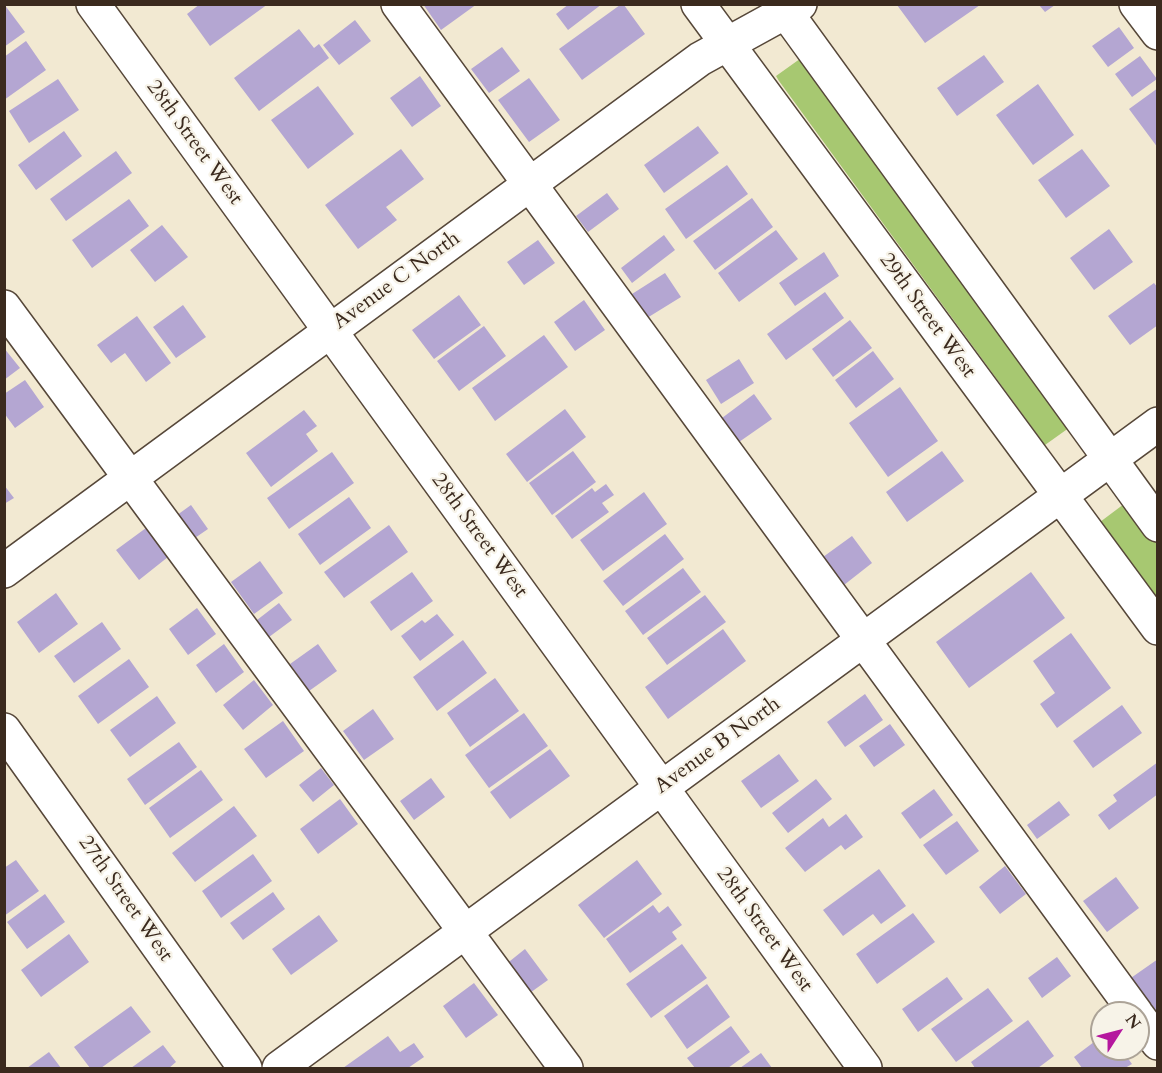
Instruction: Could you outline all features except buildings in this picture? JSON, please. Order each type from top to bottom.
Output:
[{"type":"street","name":"28th Street West","points":[[93,4],[865,1068]]},
{"type":"street","points":[[398,4],[1127,1001]]},
{"type":"street","name":"29th Street West","points":[[698,4],[1059,496],[1158,627]]},
{"type":"street","points":[[1136,4],[1158,33]]},
{"type":"street","name":"Avenue C North","points":[[4,571],[700,59],[788,7]]},
{"type":"street","points":[[788,7],[1158,525]]},
{"type":"street","points":[[4,307],[566,1068]]},
{"type":"street","name":"Avenue B North","points":[[279,1068],[1158,424]]},
{"type":"street","name":"27th Street West","points":[[4,730],[245,1068]]},
{"type":"green space","points":[[804,56],[1073,425],[1045,445],[779,81],[776,76]]},
{"type":"green space","points":[[1128,501],[1157,540],[1157,602],[1100,522]]}]
